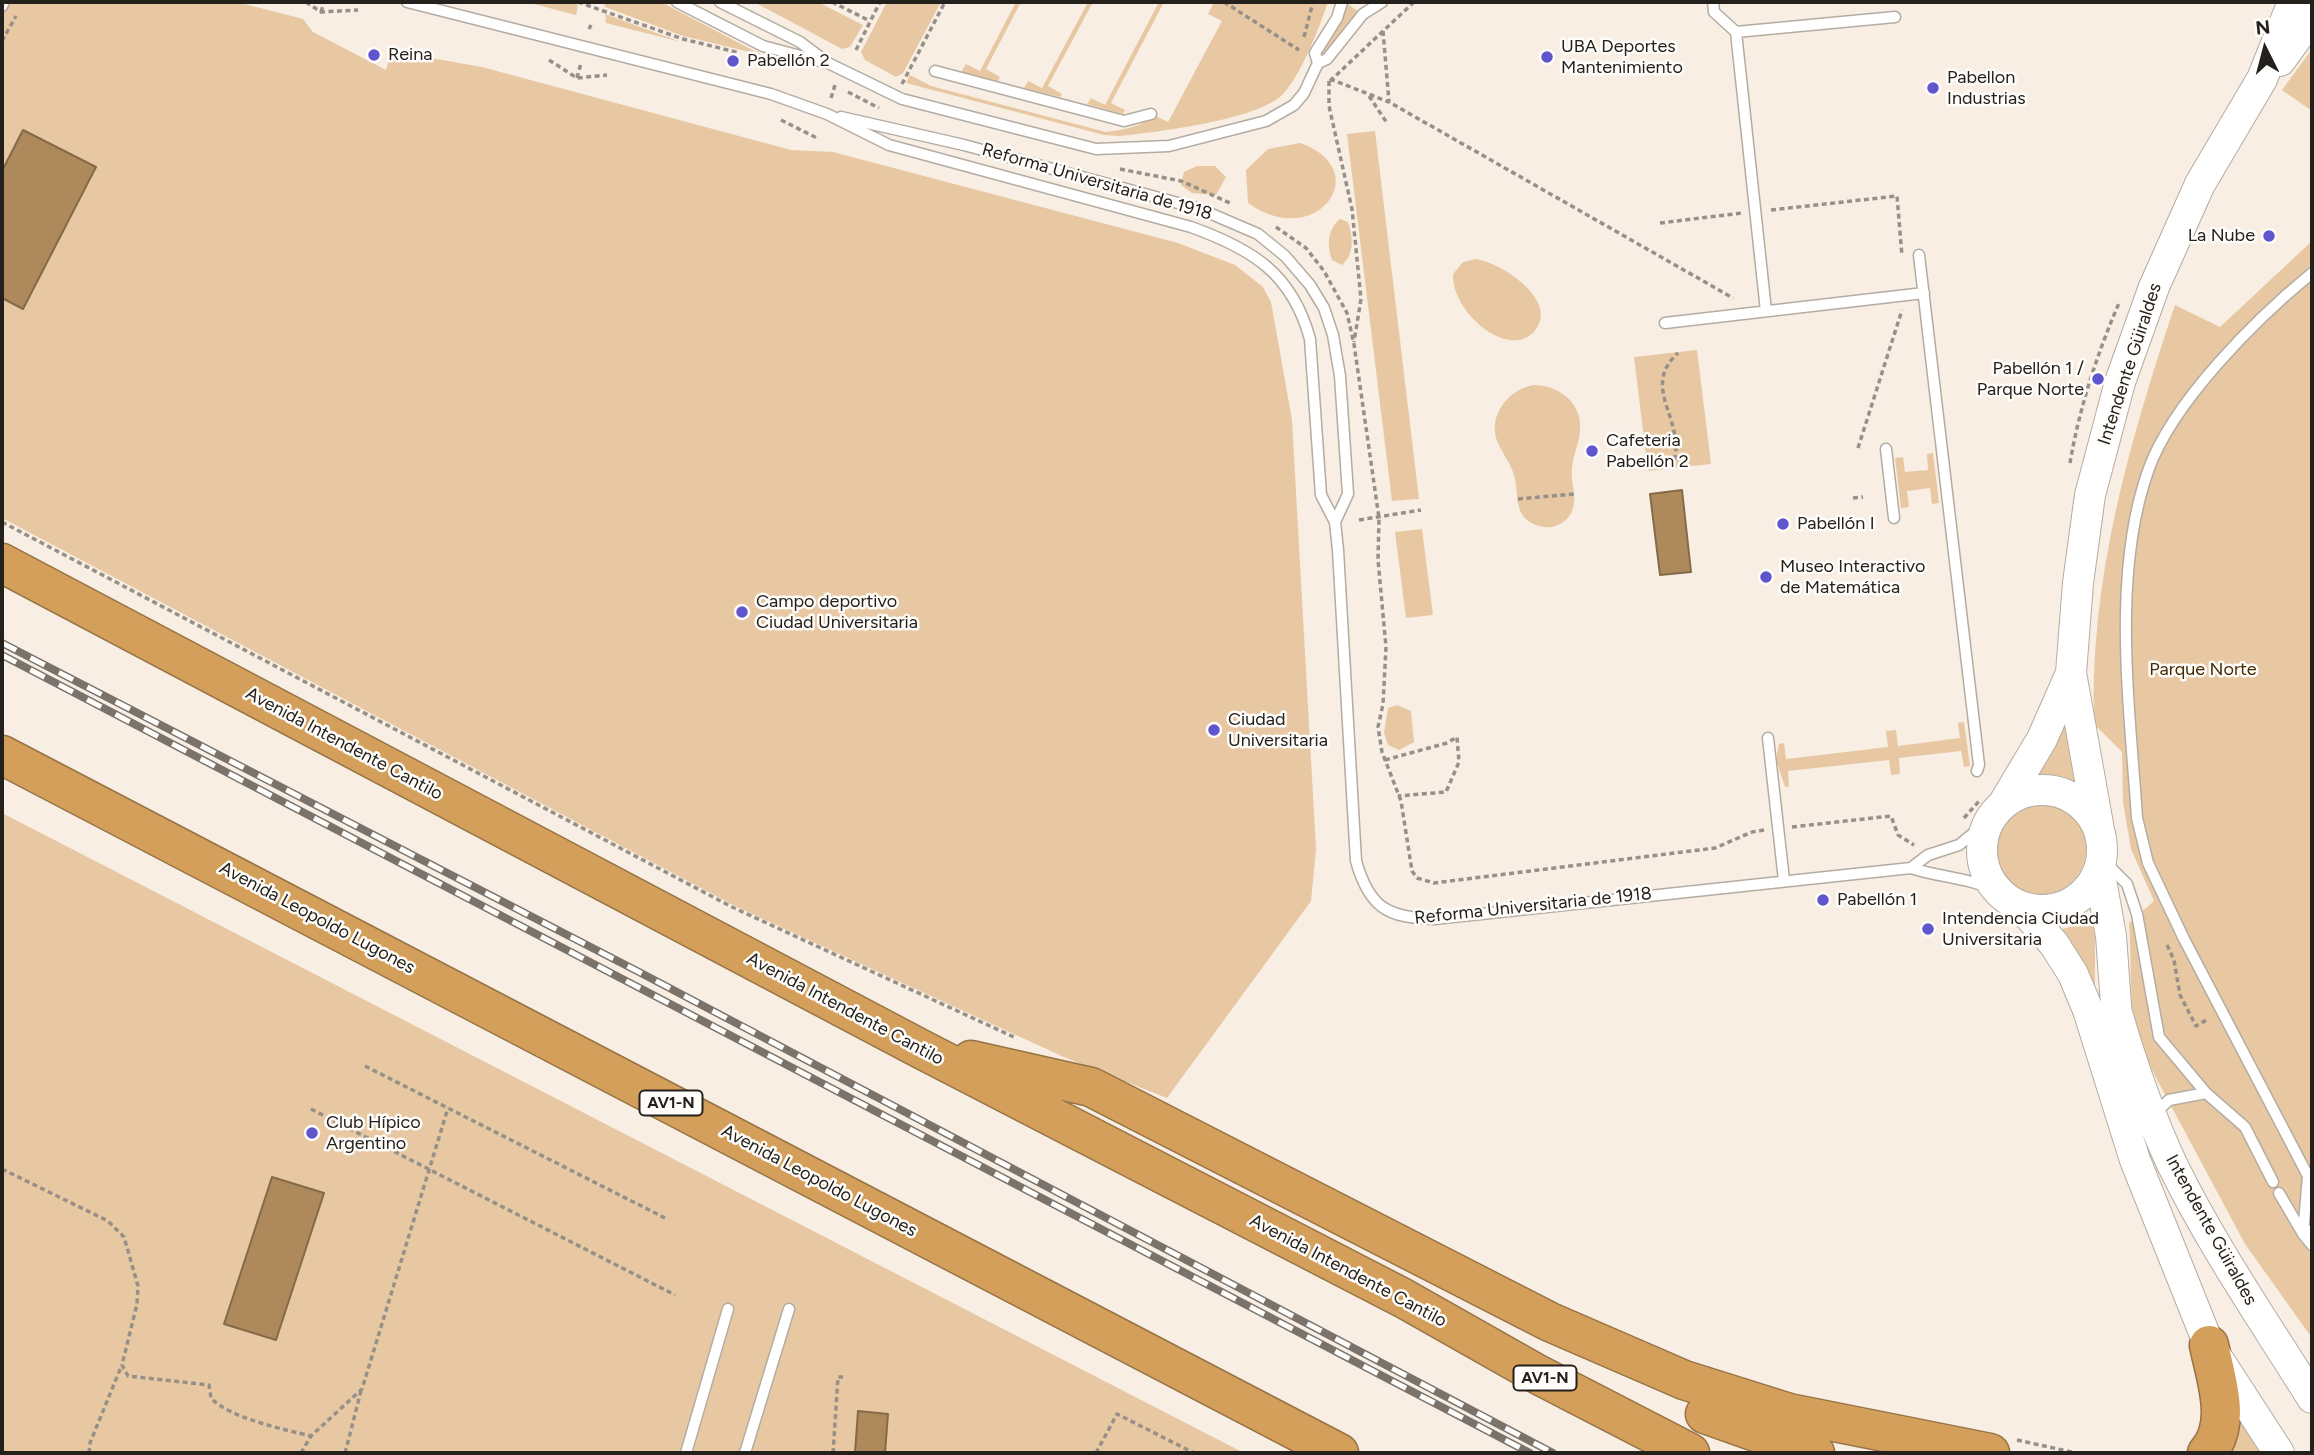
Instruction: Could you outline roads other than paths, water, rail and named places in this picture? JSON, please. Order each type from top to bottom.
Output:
[{"type":"highway","name":"Avenida Intendente Cantilo","points":[[2,563],[919,1048],[1403,1298],[1539,1375],[1690,1453]]},
{"type":"highway","name":"Avenida Leopoldo Lugones","points":[[2,755],[1339,1453]]},
{"type":"highway","points":[[919,1048],[1091,1087],[1550,1322],[1684,1380],[1788,1413],[2001,1446]]},
{"type":"highway","points":[[1403,1298],[1520,1332],[1658,1396],[1815,1453]]},
{"type":"highway","points":[[2207,1453],[2218,1435],[2221,1415],[2209,1345]]},
{"type":"main road","name":"Intendente Güiraldes","points":[[2099,830],[2071,673],[2090,495],[2120,382],[2154,287],[2189,207],[2231,127],[2262,79],[2293,2]]},
{"type":"main road","name":"Intendente Güiraldes","points":[[2262,79],[2285,56],[2312,17]]},
{"type":"main road","name":"Intendente Güiraldes","points":[[1997,811],[2042,739],[2071,673]]},
{"type":"main road","points":[[2049,789],[2070,796],[2088,810],[2099,830],[2101,864],[2090,886],[2076,900],[2058,908],[2039,910],[2010,900],[1988,878],[1981,859],[1982,840],[1997,811],[2026,791],[2049,789]]},
{"type":"main road","name":"Intendente Güiraldes","points":[[2101,864],[2111,936],[2117,1013],[2120,1111]]},
{"type":"main road","name":"Intendente Güiraldes","points":[[2010,900],[2054,944],[2073,974],[2088,1010],[2155,1212],[2209,1345],[2279,1453]]},
{"type":"main road","name":"Intendente Güiraldes","points":[[2117,1013],[2152,1116],[2205,1227],[2312,1398]]},
{"type":"lane","name":"Reforma Universitaria de 1918","points":[[407,2],[771,94],[827,114],[964,145],[1200,209],[1258,234],[1310,285],[1324,308],[1333,335],[1348,494],[1335,522]]},
{"type":"lane","points":[[677,2],[762,46],[828,63]]},
{"type":"lane","points":[[720,2],[800,42],[828,63],[902,99],[1096,149],[1136,150],[1207,138],[1283,114],[1304,93],[1318,63],[1315,53],[1336,18],[1342,2]]},
{"type":"lane","points":[[1318,63],[1327,60],[1363,14],[1382,2]]},
{"type":"lane","points":[[1713,2],[1714,12],[1736,32],[1766,311]]},
{"type":"lane","points":[[1736,32],[1895,17]]},
{"type":"lane","points":[[935,71],[1124,121],[1151,114]]},
{"type":"lane","name":"Reforma Universitaria de 1918","points":[[827,114],[889,145],[1191,227],[1225,239],[1270,268],[1292,292],[1303,314],[1310,339],[1321,495],[1335,522],[1356,861],[1363,884],[1376,902],[1401,918],[1434,919],[1911,867],[1929,874],[1966,878],[2010,900]]},
{"type":"lane","points":[[1919,255],[1979,765],[1977,771]]},
{"type":"lane","points":[[2312,273],[2272,306],[2233,345],[2165,437],[2149,468],[2138,505],[2132,543],[2128,680],[2141,842],[2184,939],[2308,1176],[2308,1232],[2312,1245]]},
{"type":"lane","points":[[1665,323],[1924,293]]},
{"type":"lane","points":[[1886,449],[1894,518]]},
{"type":"lane","points":[[1768,738],[1784,880]]},
{"type":"lane","name":"Reforma Universitaria de 1918","points":[[1911,867],[1928,855],[1959,845],[1997,811]]},
{"type":"lane","points":[[2101,864],[2127,884],[2159,1037],[2206,1093],[2245,1127],[2273,1182]]},
{"type":"lane","points":[[2152,1116],[2169,1100],[2206,1093]]},
{"type":"lane","points":[[2279,1193],[2308,1232]]},
{"type":"lane","points":[[686,1453],[728,1309]]},
{"type":"lane","points":[[745,1453],[789,1309]]},
{"type":"railway","points":[[2,643],[639,972],[1553,1453]]},
{"type":"railway","points":[[2,655],[1530,1453]]},
{"type":"place","name":"Reina","points":[[374,55]]},
{"type":"place","name":"UBA Deportes Mantenimiento","points":[[1547,57]]},
{"type":"place","name":"Pabellón 2","points":[[733,61]]},
{"type":"place","name":"Pabellon Industrias","points":[[1933,88]]},
{"type":"place","name":"La Nube","points":[[2269,236]]},
{"type":"place","name":"Pabellón 1 / Parque Norte","points":[[2098,379]]},
{"type":"place","name":"Cafeteria Pabellón 2","points":[[1592,451]]},
{"type":"place","name":"Pabellón I","points":[[1783,524]]},
{"type":"place","name":"Museo Interactivo de Matemática","points":[[1766,577]]},
{"type":"place","name":"Campo deportivo Ciudad Universitaria","points":[[742,612]]},
{"type":"place","name":"Ciudad Universitaria","points":[[1214,730]]},
{"type":"place","name":"Pabellón 1","points":[[1823,900]]},
{"type":"place","name":"Intendencia Ciudad Universitaria","points":[[1928,929]]},
{"type":"place","name":"Club Hípico Argentino","points":[[312,1133]]},
{"type":"park label","name":"Parque Norte","points":[[2203,670]]}]
